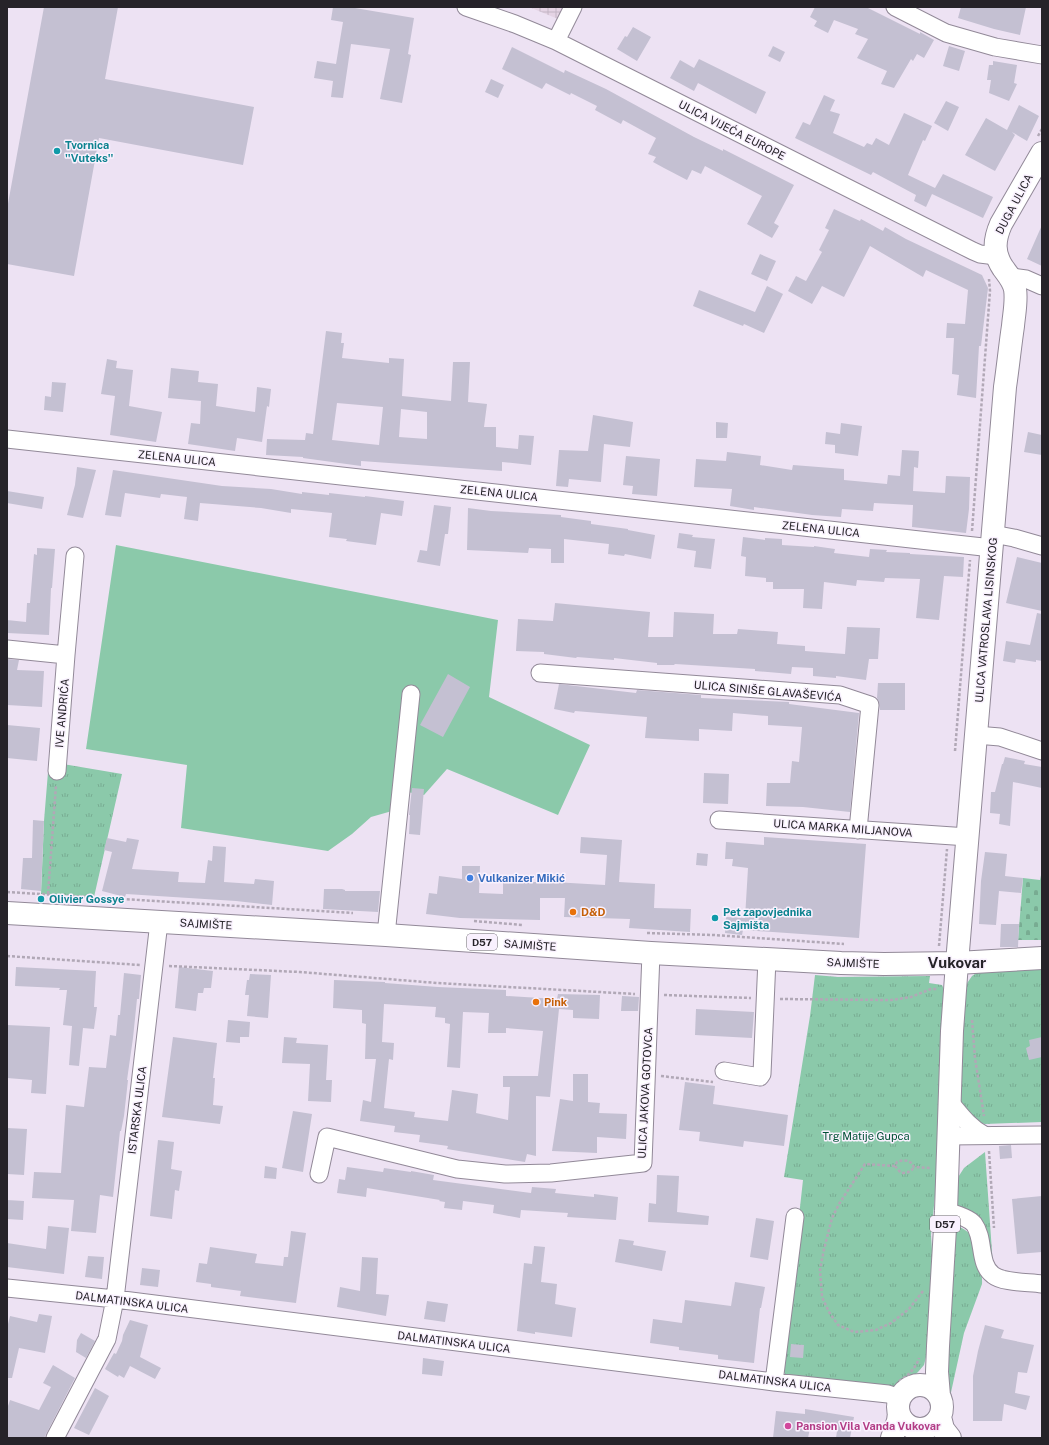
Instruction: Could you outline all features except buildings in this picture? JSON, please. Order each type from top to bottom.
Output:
[{"type":"main road","name":"DUGA ULICA","points":[[991,256],[996,235],[1001,224],[1042,153]]},
{"type":"main road","points":[[991,256],[1011,277]]},
{"type":"main road","name":"ULICA VATROSLAVA LISINSKOG","points":[[957,963],[958,836],[976,735],[985,542],[1016,304],[1015,289],[1011,277]]},
{"type":"main road","name":"SAJMIŠTE","points":[[7,913],[767,959],[884,964],[957,963],[1042,958]]},
{"type":"main road","name":"D57","points":[[943,1431],[942,1402],[939,1396],[937,1372],[929,1351],[946,1211],[949,1101],[957,963]]},
{"type":"main road","name":"D57","points":[[929,1351],[935,1360],[930,1372],[898,1409],[902,1420],[907,1425],[922,1429],[935,1423],[943,1431]]},
{"type":"main road","points":[[898,1409],[920,1385],[928,1386],[939,1396]]},
{"type":"street","name":"ULICA VIJEĆA EUROPE","points":[[468,7],[556,41],[973,251],[991,256]]},
{"type":"street","points":[[556,41],[573,7]]},
{"type":"street","points":[[895,7],[946,33],[995,47],[1042,55]]},
{"type":"street","points":[[1011,277],[1026,279],[1042,286]]},
{"type":"street","name":"ZELENA ULICA","points":[[7,439],[985,542],[1014,538],[1042,546]]},
{"type":"street","name":"IVE ANDRIĆA","points":[[57,771],[66,655],[76,556]]},
{"type":"street","points":[[7,650],[66,655]]},
{"type":"street","name":"ULICA SINIŠE GLAVAŠEVIĆA","points":[[540,673],[840,695],[870,705],[858,830]]},
{"type":"street","points":[[386,935],[411,694]]},
{"type":"street","points":[[976,735],[1000,737],[1042,750]]},
{"type":"street","name":"ULICA MARKA MILJANOVA","points":[[719,820],[958,836]]},
{"type":"street","name":"ISTARSKA ULICA","points":[[55,1438],[107,1339],[115,1299],[159,922]]},
{"type":"street","name":"ULICA JAKOVA GOTOVCA","points":[[319,1174],[327,1137],[457,1169],[506,1174],[552,1173],[643,1163],[651,953]]},
{"type":"street","points":[[724,1071],[760,1076],[762,1074],[767,959]]},
{"type":"street","points":[[949,1101],[975,1130],[984,1135]]},
{"type":"street","points":[[948,1136],[1042,1134]]},
{"type":"street","points":[[946,1211],[959,1215],[973,1223],[979,1234],[986,1269],[994,1276],[1009,1281],[1042,1284]]},
{"type":"street","points":[[774,1382],[795,1217]]},
{"type":"street","name":"DALMATINSKA ULICA","points":[[7,1288],[115,1299],[774,1382],[898,1409]]},
{"type":"path","points":[[954,759],[985,542],[991,256]]},
{"type":"path","points":[[48,894],[57,771]]},
{"type":"path","points":[[938,951],[958,836]]},
{"type":"path","points":[[7,892],[359,914]]},
{"type":"path","points":[[473,921],[527,925]]},
{"type":"path","points":[[643,933],[714,935],[846,944]]},
{"type":"path","points":[[7,956],[154,966],[176,965],[300,972],[437,983],[649,995],[892,1000],[911,997],[931,989],[956,989]]},
{"type":"path","points":[[646,1075],[723,1083],[724,1071]]},
{"type":"path","points":[[895,1166],[897,1162],[905,1160],[910,1162],[914,1167],[931,1168],[931,1176]]},
{"type":"path","points":[[914,1167],[912,1171],[901,1173],[895,1166],[864,1164],[838,1204],[832,1218],[820,1270],[822,1298],[838,1325],[854,1332],[876,1330],[891,1323],[909,1309],[926,1288],[925,1295]]},
{"type":"path","points":[[921,1438],[898,1409],[898,1383],[907,1376],[929,1351]]},
{"type":"shaded area","points":[[529,7],[564,7],[558,19]]},
{"type":"green space","points":[[116,545],[498,620],[489,697],[590,745],[558,815],[447,769],[424,795],[407,792],[399,809],[371,817],[352,834],[328,851],[181,828],[187,765],[86,749]]},
{"type":"green space","points":[[49,760],[57,763],[122,774],[94,897],[41,894],[44,821]]},
{"type":"green space","points":[[1042,870],[1042,940],[1018,940],[1023,878],[1040,880]]},
{"type":"green space","points":[[1042,966],[1042,1122],[985,1124],[973,1121],[965,1113],[957,1093],[961,992],[972,976],[978,972]]},
{"type":"green space","name":"Trg Matije Gupca","points":[[815,975],[838,977],[930,976],[929,983],[942,985],[945,992],[936,1186],[931,1235],[933,1265],[928,1349],[924,1365],[897,1390],[793,1377],[786,1375],[782,1370],[803,1180],[784,1177],[810,1016]]},
{"type":"green space","points":[[985,1152],[993,1266],[953,1202],[955,1182],[964,1168]]},
{"type":"green space","points":[[960,1227],[967,1231],[975,1245],[980,1266],[982,1284],[964,1333],[948,1406],[946,1404],[953,1230]]},
{"type":"place","name":"Tvornica ''Vuteks''","points":[[57,151]]},
{"type":"place","name":"Vulkanizer Mikić","points":[[470,878]]},
{"type":"place","name":"Olivier Gossye","points":[[41,899]]},
{"type":"place","name":"D&D","points":[[573,912]]},
{"type":"place","name":"Pet zapovjednika Sajmišta","points":[[715,918]]},
{"type":"place","name":"Pink","points":[[536,1002]]},
{"type":"place","name":"Pansion Vila Vanda Vukovar","points":[[788,1426]]},
{"type":"district","name":"Vukovar","points":[[957,962]]}]
